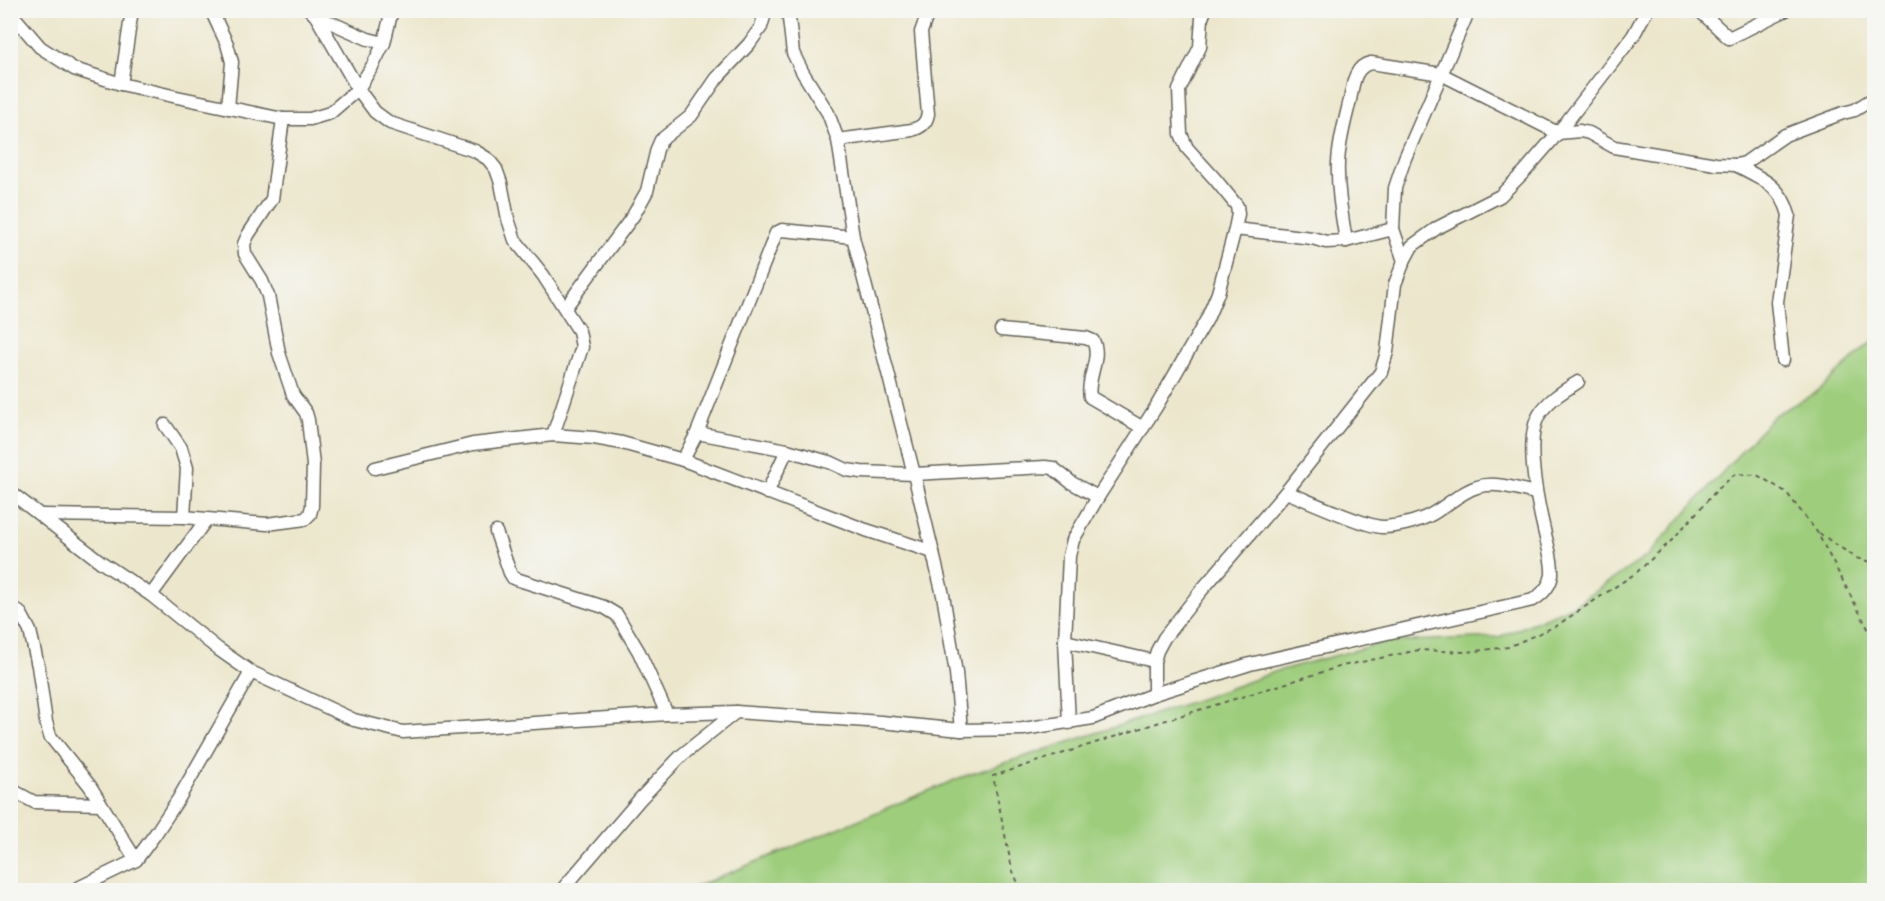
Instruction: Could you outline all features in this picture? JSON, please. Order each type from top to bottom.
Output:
[{"type":"street","points":[[121,84],[132,10]]},
{"type":"street","points":[[211,10],[227,44],[232,63],[228,108]]},
{"type":"street","points":[[10,12],[40,47],[74,69],[121,84],[228,108],[283,119],[310,119],[330,113],[358,89],[374,65],[384,43],[392,10]]},
{"type":"street","points":[[565,308],[633,216],[647,191],[661,140],[692,116],[717,78],[749,44],[760,27],[766,10]]},
{"type":"street","points":[[788,10],[788,29],[793,53],[828,113],[838,140],[853,237],[943,595],[954,662],[961,730]]},
{"type":"street","points":[[838,140],[912,130],[927,121],[921,32],[929,10]]},
{"type":"street","points":[[1069,723],[1065,641],[1069,556],[1073,540],[1207,319],[1218,293],[1238,214],[1237,206],[1187,148],[1181,134],[1179,90],[1200,47],[1204,10]]},
{"type":"street","points":[[1404,261],[1393,229],[1393,206],[1398,178],[1469,10]]},
{"type":"street","points":[[1154,694],[1154,661],[1164,638],[1200,592],[1286,492],[1381,372],[1387,351],[1395,284],[1412,246],[1425,236],[1500,196],[1525,171],[1558,133],[1633,36],[1647,10]]},
{"type":"street","points":[[1699,10],[1729,38],[1786,10]]},
{"type":"street","points":[[313,14],[362,36],[384,43]]},
{"type":"street","points":[[313,14],[358,89],[375,112],[390,123],[475,151],[488,159],[496,169],[515,240],[543,275],[579,331],[582,347],[553,435]]},
{"type":"street","points":[[1346,241],[1338,164],[1340,140],[1359,67],[1371,63],[1441,74],[1558,133],[1580,131],[1589,133],[1614,147],[1716,164],[1745,163],[1785,135],[1855,110],[1875,98]]},
{"type":"street","points":[[41,514],[184,518],[267,524],[297,521],[305,519],[310,514],[313,465],[308,420],[302,406],[293,395],[279,353],[268,296],[262,281],[245,254],[244,244],[272,199],[283,119]]},
{"type":"street","points":[[1736,165],[1772,186],[1785,202],[1789,215],[1777,302],[1783,360]]},
{"type":"street","points":[[1235,229],[1312,238],[1326,242],[1346,241],[1393,229]]},
{"type":"street","points":[[683,460],[697,433],[776,233],[782,230],[853,237]]},
{"type":"street","points":[[1001,330],[1093,340],[1096,349],[1089,390],[1090,398],[1143,428]]},
{"type":"street","points":[[10,492],[101,562],[151,595],[218,649],[251,672],[354,720],[403,732],[667,714],[736,712],[961,730],[1023,729],[1092,718],[1154,694],[1250,664],[1533,600],[1545,593],[1552,577],[1552,563],[1535,493],[1532,431],[1539,414],[1554,398],[1578,382]]},
{"type":"street","points":[[165,425],[181,448],[187,468],[184,518]]},
{"type":"street","points":[[697,433],[787,450],[832,463],[847,470],[914,474],[1053,468],[1072,483],[1098,497]]},
{"type":"street","points":[[375,468],[473,444],[553,435],[594,438],[622,443],[683,460],[866,530],[933,552]]},
{"type":"street","points":[[768,493],[787,450]]},
{"type":"street","points":[[1286,492],[1383,528],[1404,524],[1435,513],[1477,487],[1497,485],[1535,493]]},
{"type":"street","points":[[151,595],[206,519]]},
{"type":"street","points":[[496,532],[513,578],[604,607],[617,615],[639,652],[667,714]]},
{"type":"street","points":[[10,604],[21,614],[30,631],[50,736],[90,786],[136,860]]},
{"type":"street","points":[[1065,641],[1154,661]]},
{"type":"street","points":[[74,891],[136,860],[179,798],[251,672]]},
{"type":"street","points":[[562,891],[640,799],[682,755],[736,712]]},
{"type":"street","points":[[10,789],[34,802],[100,804]]},
{"type":"path","points":[[1021,891],[1012,869],[993,776],[1342,666],[1419,650],[1467,652],[1508,647],[1556,626],[1636,573],[1672,540],[1716,491],[1735,474],[1757,475],[1786,492],[1817,532],[1875,640]]},
{"type":"path","points":[[1817,532],[1856,558],[1875,563]]},
{"type":"green space","points":[[1874,340],[1874,890],[688,890],[962,777],[1203,698],[1277,671],[1386,642],[1499,637],[1573,606],[1647,556],[1774,415],[1814,394]]}]
